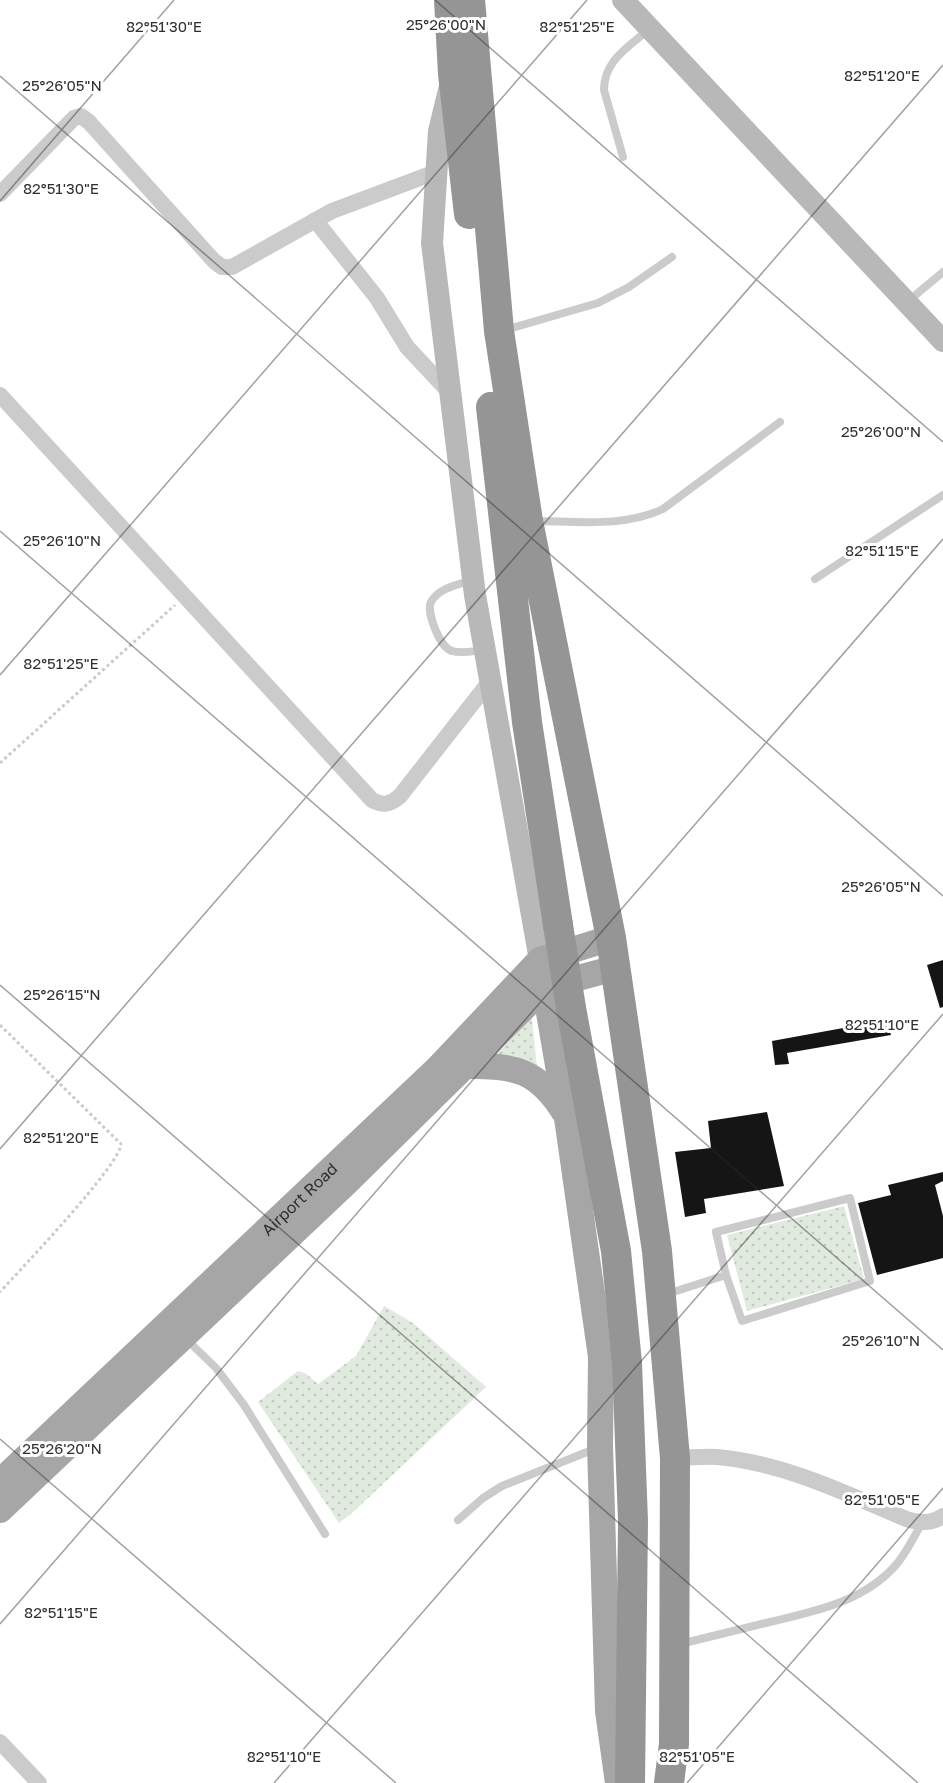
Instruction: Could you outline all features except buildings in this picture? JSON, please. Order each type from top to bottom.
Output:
[{"type":"highway","points":[[449,0],[453,74],[527,722],[571,1008],[616,1251],[627,1363],[633,1521],[630,1783]]},
{"type":"highway","points":[[470,0],[499,331],[528,521],[611,938],[657,1251],[675,1458],[674,1743],[669,1783]]},
{"type":"main road","points":[[623,0],[943,341]]},
{"type":"main road","points":[[453,74],[439,131],[432,243],[473,580],[567,1118],[601,1357],[600,1446],[608,1711],[618,1783]]},
{"type":"main road","name":"Airport Road","points":[[0,1482],[438,1068],[540,960],[611,938]]},
{"type":"main road","points":[[0,1510],[346,1183],[545,987],[615,968]]},
{"type":"main road","points":[[466,1066],[504,1068],[529,1075],[554,1096],[567,1118]]},
{"type":"street","points":[[0,194],[74,118],[81,116],[222,267],[232,267],[332,211],[436,172]]},
{"type":"street","points":[[315,220],[377,298],[407,347],[450,393]]},
{"type":"street","points":[[0,395],[372,800],[384,805],[392,803],[400,796],[490,681]]},
{"type":"street","points":[[675,1458],[714,1457],[746,1461],[777,1468],[922,1523],[943,1516]]},
{"type":"street","points":[[0,1743],[39,1783]]},
{"type":"lane","points":[[623,157],[604,90],[604,79],[613,61],[650,28]]},
{"type":"lane","points":[[499,331],[598,303],[629,287],[672,256]]},
{"type":"lane","points":[[906,302],[943,272]]},
{"type":"lane","points":[[528,521],[623,520],[648,516],[663,509],[780,422]]},
{"type":"lane","points":[[815,579],[943,495]]},
{"type":"lane","points":[[473,580],[447,589],[436,596],[431,602],[431,613],[439,639],[447,649],[454,652],[485,650]]},
{"type":"lane","points":[[850,1198],[870,1281],[742,1321],[726,1275],[716,1232],[850,1198]]},
{"type":"lane","points":[[660,1296],[726,1275]]},
{"type":"lane","points":[[183,1336],[216,1368],[244,1405],[325,1534]]},
{"type":"lane","points":[[458,1520],[483,1498],[502,1486],[600,1446]]},
{"type":"lane","points":[[674,1646],[810,1613],[850,1599],[893,1568],[903,1556],[922,1523]]},
{"type":"path","points":[[0,763],[185,596]]},
{"type":"path","points":[[0,1024],[118,1139],[121,1149],[77,1206],[0,1292]]},
{"type":"shaded area","points":[[526,1018],[532,1019],[537,1068],[496,1059],[492,1051]]},
{"type":"shaded area","points":[[844,1206],[864,1279],[747,1311],[727,1235]]},
{"type":"shaded area","points":[[384,1306],[413,1323],[486,1387],[339,1523],[258,1402],[298,1371],[305,1373],[318,1384],[356,1356]]}]
